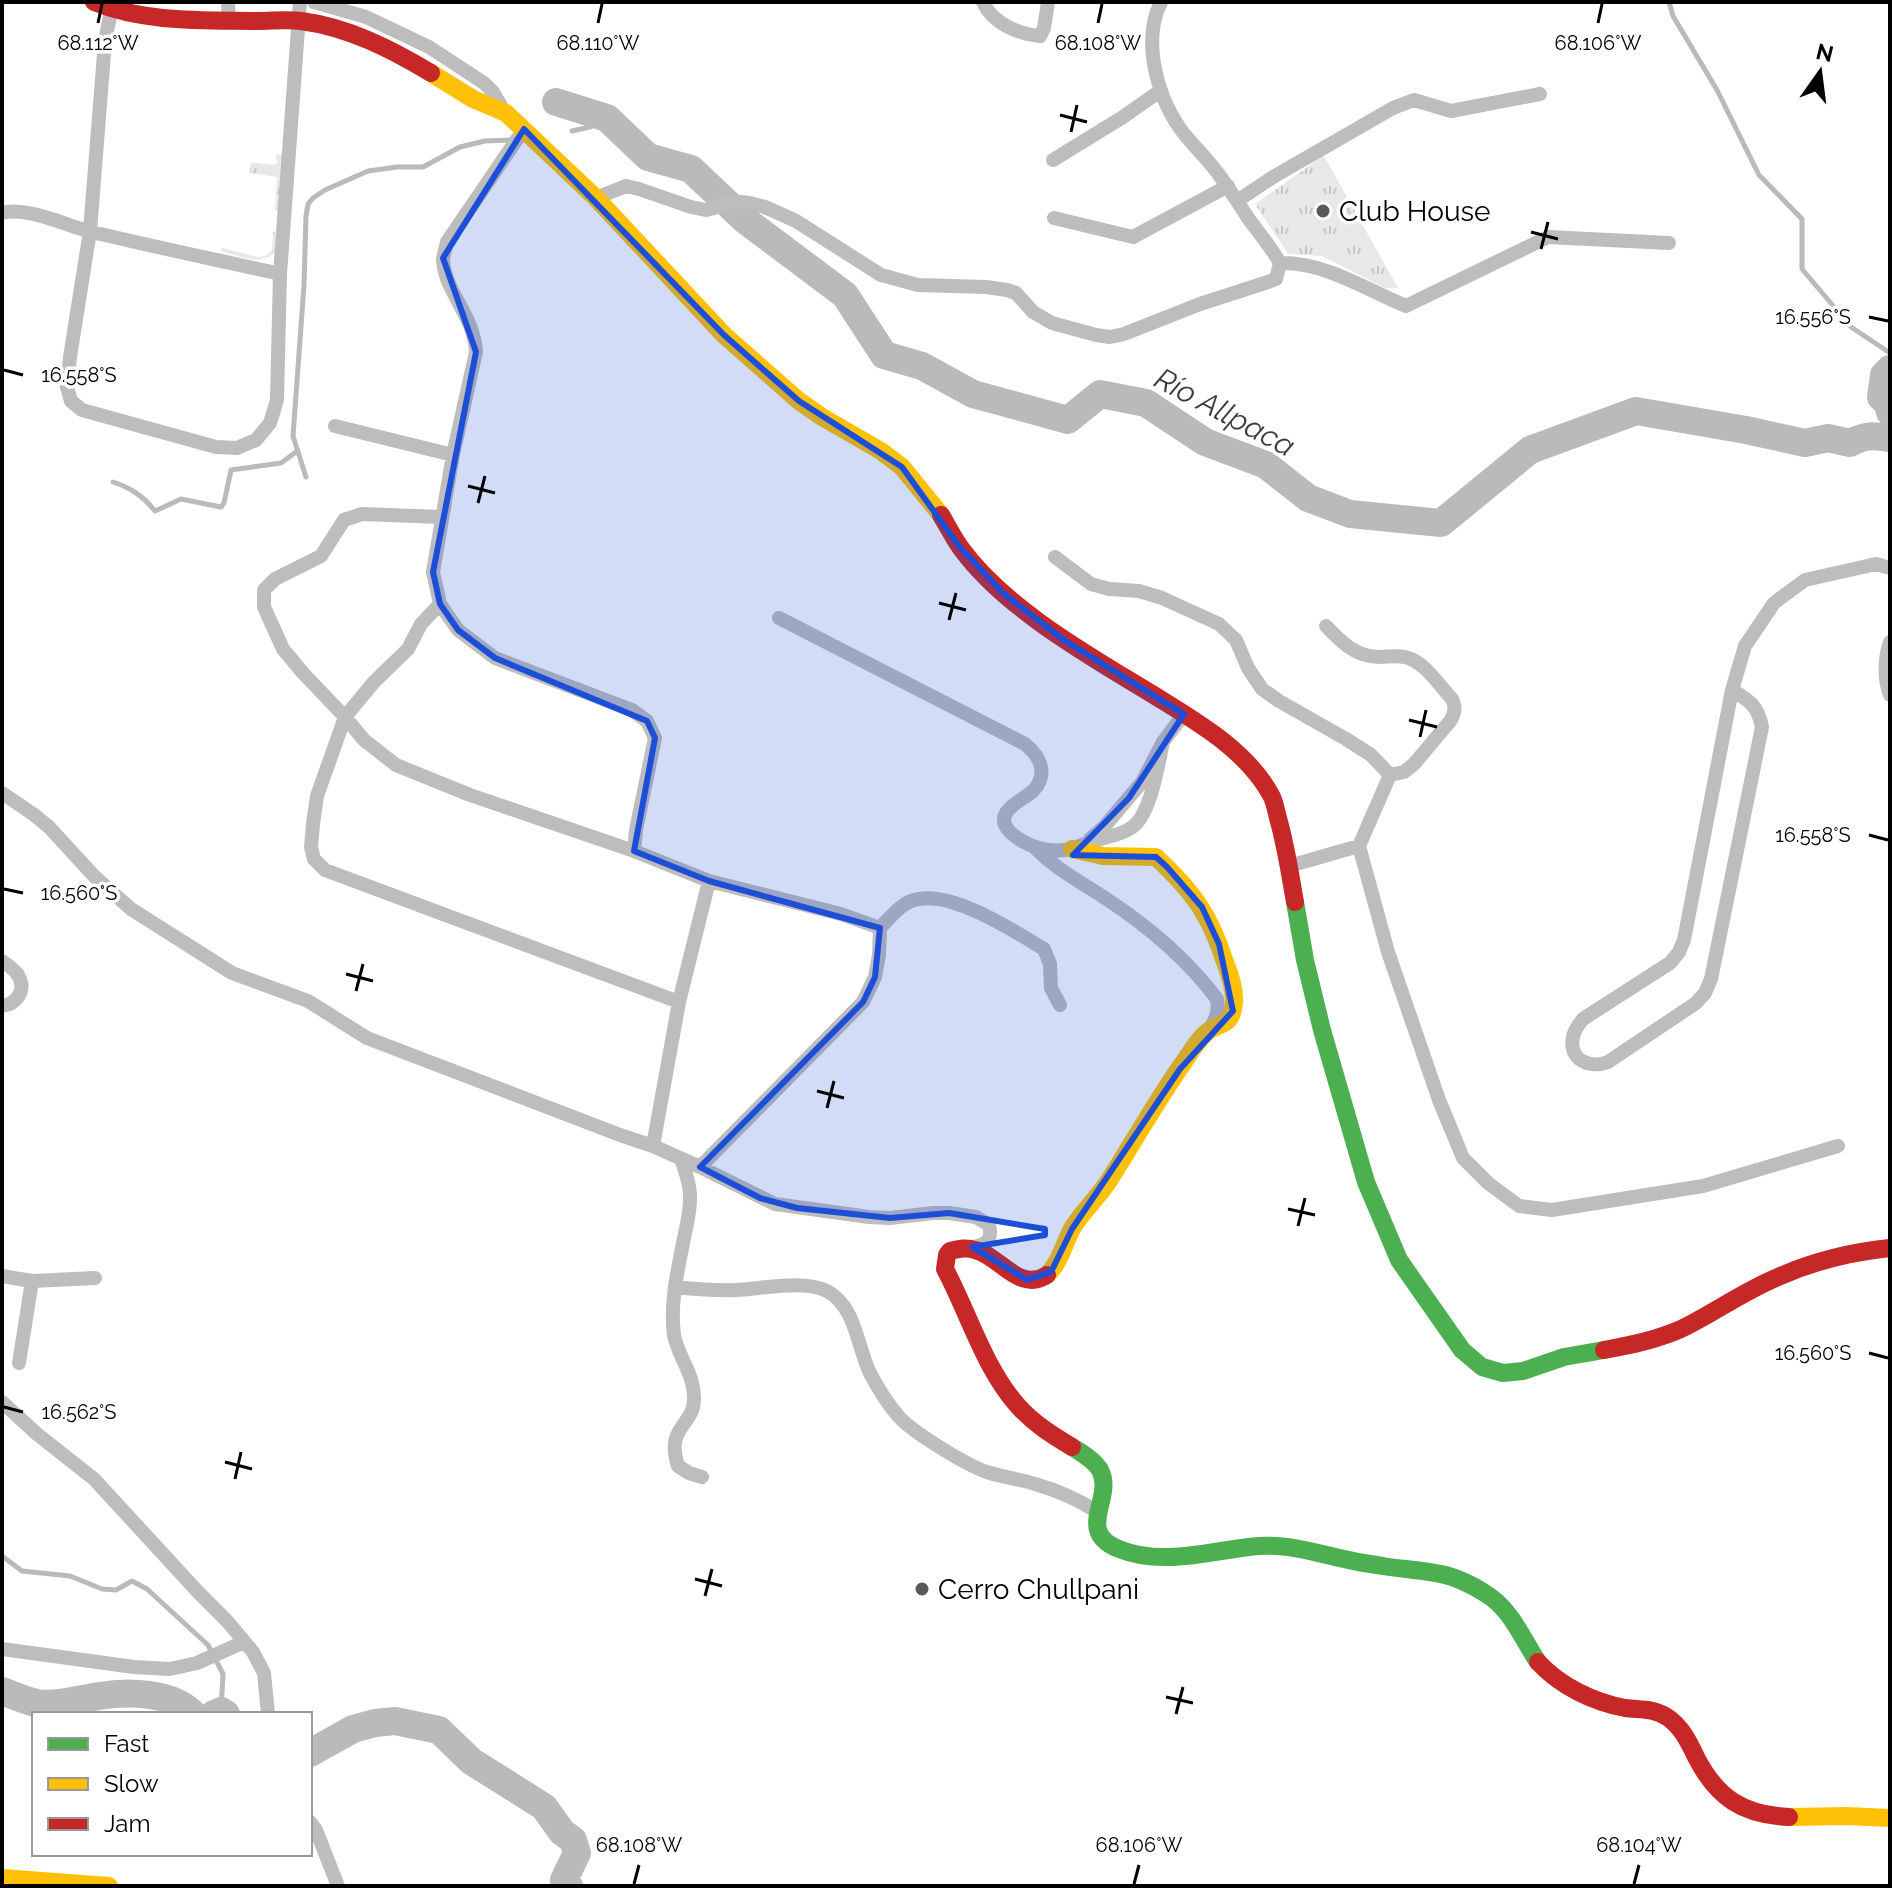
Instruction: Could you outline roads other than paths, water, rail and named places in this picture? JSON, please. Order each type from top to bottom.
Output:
[{"type":"street","points":[[314,2],[366,17],[429,47],[484,83],[506,113],[596,198],[724,335],[788,392],[902,467],[937,508],[959,546],[1003,593],[1064,640],[1184,714],[1239,754],[1258,775],[1273,798],[1289,866],[1305,960],[1366,1182],[1399,1260],[1462,1350],[1482,1367],[1503,1373],[1523,1371],[1564,1357],[1646,1342],[1680,1329],[1777,1277],[1848,1254],[1890,1248]]},
{"type":"street","points":[[983,2],[987,11],[1004,25],[1027,35],[1040,36],[1048,2]]},
{"type":"street","points":[[596,198],[626,186],[706,210],[726,203],[750,203],[778,212],[872,270],[893,279],[918,285],[1007,290],[1016,293],[1033,312],[1052,323],[1096,335],[1110,337],[1124,334],[1276,279],[1280,263],[1208,159],[1183,133],[1160,91],[1152,38],[1154,17],[1161,2]]},
{"type":"street","points":[[300,12],[280,274],[277,400],[270,423],[256,440],[237,448],[216,447],[82,410],[71,401],[67,387],[90,231],[106,4],[188,20],[228,11],[300,12],[375,42],[473,99],[506,113]]},
{"type":"street","points":[[1053,160],[1160,91]]},
{"type":"street","points":[[1237,201],[1393,108],[1414,100],[1451,111],[1540,94]]},
{"type":"street","points":[[524,129],[447,242],[443,258],[447,279],[475,336],[476,352],[453,455],[433,572],[440,604],[458,630],[495,658],[632,710],[647,721],[655,738],[634,851]]},
{"type":"street","points":[[1054,218],[1133,237],[1228,186]]},
{"type":"street","points":[[2,213],[25,213],[280,274]]},
{"type":"street","points":[[1280,263],[1310,265],[1332,272],[1406,306],[1548,237],[1669,243]]},
{"type":"street","points":[[335,426],[453,455]]},
{"type":"street","points":[[442,517],[362,514],[344,520],[321,556],[275,579],[264,590],[264,607],[283,649],[364,740],[396,765],[470,795],[634,851],[709,881],[841,914],[880,928]]},
{"type":"street","points":[[1055,557],[1091,584],[1139,591],[1219,624],[1236,640],[1248,668],[1262,689],[1371,755],[1390,775]]},
{"type":"street","points":[[1732,690],[1754,705],[1760,713],[1762,727],[1711,979],[1696,1003],[1608,1062],[1598,1066],[1587,1064],[1579,1058],[1572,1037],[1583,1019],[1670,963],[1684,940],[1732,690],[1745,646],[1774,603],[1805,580],[1876,564],[1890,568]]},
{"type":"street","points":[[440,604],[421,624],[408,649],[374,682],[345,717],[317,796],[311,847],[314,859],[325,870],[679,1002]]},
{"type":"street","points":[[779,618],[1034,751],[1042,769],[1039,781],[1030,793],[1008,810],[1005,820],[1007,828],[1062,872],[1149,928],[1217,999],[1219,1009],[1209,1030],[1180,1069],[1105,1186],[1072,1229],[1051,1272],[1037,1281],[1027,1280],[972,1247]]},
{"type":"street","points":[[1326,626],[1342,643],[1359,654],[1406,656],[1418,662],[1455,705],[1451,720],[1414,764],[1404,772],[1390,775]]},
{"type":"street","points":[[1890,642],[1885,668],[1890,695]]},
{"type":"street","points":[[1079,845],[1104,827],[1142,782],[1163,742],[1184,714]]},
{"type":"street","points":[[1034,847],[1052,851],[1126,832],[1139,821],[1153,786],[1163,742]]},
{"type":"street","points":[[1390,775],[1359,846],[1388,952],[1439,1100],[1463,1158],[1488,1183],[1519,1206],[1552,1210],[1703,1186],[1838,1146]]},
{"type":"street","points":[[2,793],[49,827],[94,876],[131,909],[160,929],[232,973],[308,1001],[367,1038],[653,1146],[775,1204],[869,1217],[933,1213],[976,1217],[989,1225],[992,1234],[989,1241],[950,1251],[945,1269],[988,1360],[1014,1402],[1048,1433],[1095,1463],[1102,1473],[1104,1485],[1096,1520],[1099,1531],[1114,1547],[1135,1556],[1158,1557],[1272,1545],[1295,1546],[1335,1557],[1453,1577],[1500,1604],[1541,1666],[1565,1684],[1594,1699],[1624,1708],[1657,1711],[1678,1725],[1716,1790],[1739,1807],[1770,1817],[1890,1818]]},
{"type":"street","points":[[1079,845],[1082,853],[1156,857],[1186,886],[1202,907],[1219,944],[1235,1003],[1227,1022],[1219,1029],[1209,1030]]},
{"type":"street","points":[[1289,866],[1359,846]]},
{"type":"street","points":[[653,1146],[679,1002],[709,881]]},
{"type":"street","points":[[700,1167],[863,1002],[875,977],[880,928],[899,907],[917,899],[936,899],[968,908],[1001,923],[1044,949],[1050,964],[1051,988],[1060,1005]]},
{"type":"street","points":[[2,961],[16,972],[21,990],[18,1000],[2,1006]]},
{"type":"street","points":[[681,1159],[690,1194],[689,1217],[675,1287],[675,1337],[690,1376],[695,1401],[678,1431],[674,1454],[678,1466],[702,1477]]},
{"type":"street","points":[[2,1276],[32,1281],[95,1278]]},
{"type":"street","points":[[19,1363],[32,1281]]},
{"type":"street","points":[[675,1287],[737,1290],[806,1286],[824,1289],[836,1297],[849,1315],[868,1369],[882,1395],[901,1419],[985,1472],[1060,1492],[1096,1511]]},
{"type":"street","points":[[2,1402],[94,1479],[227,1621],[253,1652],[264,1673],[268,1712]]},
{"type":"street","points":[[2,1649],[170,1669],[197,1663],[244,1642]]},
{"type":"street","points":[[312,1825],[338,1886]]},
{"type":"street","points":[[2,1878],[109,1886]]},
{"type":"waterway","points":[[1669,2],[1673,16],[1717,90],[1759,175],[1802,219],[1802,269],[1851,327],[1890,353]]},
{"type":"waterway","name":"Río Allpaca","points":[[556,102],[607,118],[648,157],[691,169],[745,220],[845,295],[884,355],[922,366],[973,394],[1068,420],[1100,394],[1146,403],[1205,442],[1266,465],[1308,498],[1350,514],[1441,523],[1530,450],[1636,411],[1805,443],[1828,438],[1850,443],[1870,436],[1890,438]]},
{"type":"waterway","points":[[572,131],[590,127],[607,118]]},
{"type":"waterway","points":[[306,477],[293,436],[308,204],[325,190],[368,171],[423,167],[460,147],[485,141],[511,140]]},
{"type":"waterway","name":"Río Allpaca","points":[[1890,369],[1884,375],[1881,397],[1888,403],[1890,412]]},
{"type":"waterway","points":[[113,482],[136,493],[155,511],[181,499],[221,507],[231,470],[281,463],[296,452]]},
{"type":"waterway","points":[[2,1556],[22,1571],[70,1576],[102,1589],[116,1590],[132,1581],[147,1589],[208,1645],[223,1674],[221,1711]]},
{"type":"waterway","points":[[2,1691],[45,1704],[111,1694],[149,1695],[174,1701],[190,1712]]},
{"type":"waterway","points":[[219,1712],[223,1712]]},
{"type":"waterway","points":[[312,1752],[353,1729],[375,1723],[395,1721],[439,1730],[471,1761],[544,1807],[562,1832],[573,1840],[577,1853],[564,1880],[569,1886]]},
{"type":"place","name":"Club House","points":[[1323,211]]},
{"type":"place","name":"Cerro Chullpani","points":[[922,1589]]}]
